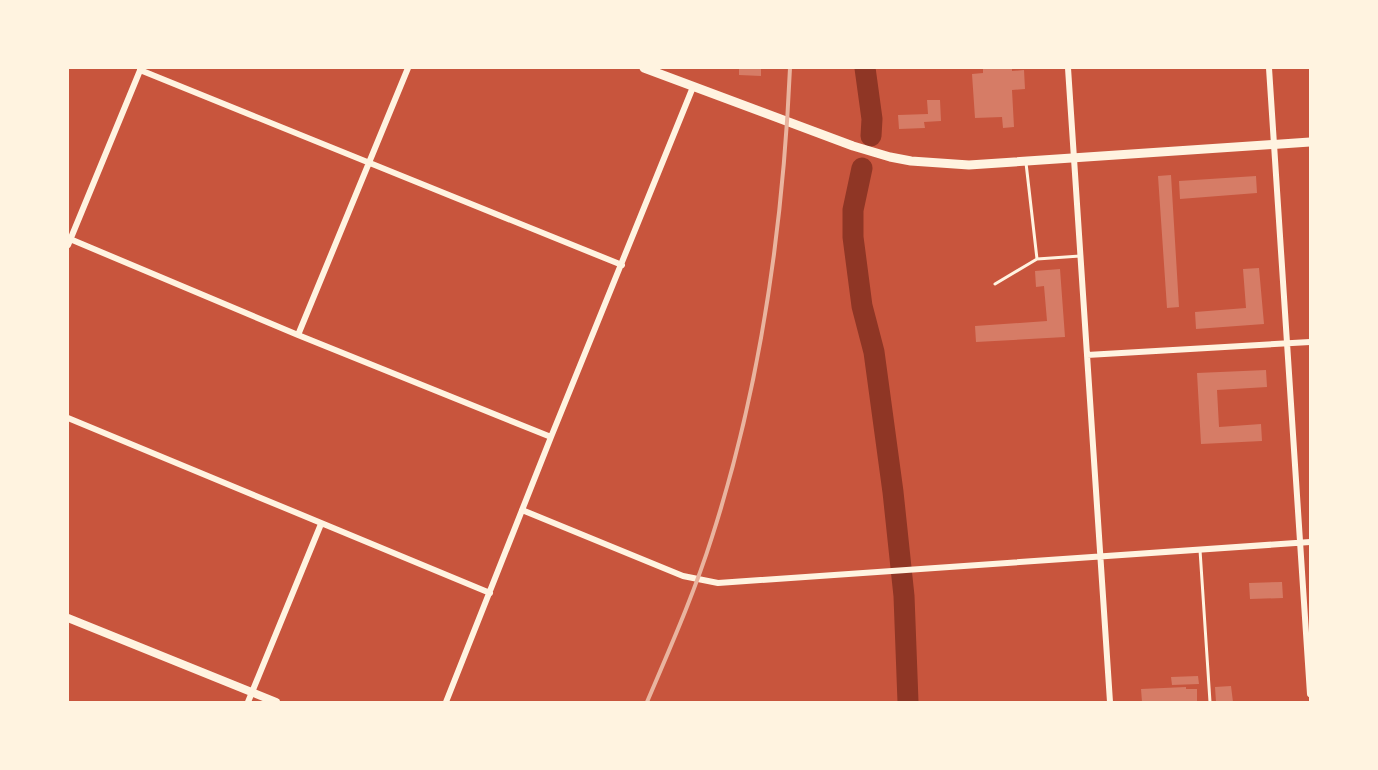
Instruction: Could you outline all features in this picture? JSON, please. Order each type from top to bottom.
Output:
[{"type":"main road","points":[[644,68],[854,146],[890,158],[910,161],[969,165],[1311,142]]},
{"type":"main road","points":[[68,618],[276,702]]},
{"type":"street","points":[[298,335],[408,68]]},
{"type":"street","points":[[1068,68],[1110,702]]},
{"type":"street","points":[[1269,68],[1311,694]]},
{"type":"street","points":[[551,436],[69,242],[141,69],[369,164],[622,265]]},
{"type":"street","points":[[446,702],[693,87]]},
{"type":"street","points":[[68,225],[75,228]]},
{"type":"street","points":[[1087,356],[1311,342]]},
{"type":"street","points":[[68,418],[490,593]]},
{"type":"street","points":[[522,510],[683,576],[718,583],[1311,542]]},
{"type":"street","points":[[248,702],[321,524]]},
{"type":"lane","points":[[1026,161],[1037,260]]},
{"type":"lane","points":[[995,284],[1037,260],[1081,255]]},
{"type":"lane","points":[[1200,550],[1210,702]]},
{"type":"building","points":[[739,68],[761,68],[761,76],[739,75]]},
{"type":"building","points":[[983,68],[1024,70],[1025,89],[1012,90],[1014,127],[1003,128],[1002,117],[975,118],[972,74],[983,73]]},
{"type":"building","points":[[927,100],[940,100],[941,121],[924,122],[925,128],[899,129],[898,115],[928,114]]},
{"type":"building","points":[[1171,175],[1179,307],[1167,308],[1158,176]]},
{"type":"building","points":[[1256,176],[1257,193],[1180,199],[1179,181]]},
{"type":"building","points":[[1259,268],[1264,324],[1196,329],[1195,312],[1246,308],[1243,269]]},
{"type":"building","points":[[1060,269],[1065,337],[976,342],[975,326],[1047,321],[1044,286],[1036,287],[1035,271]]},
{"type":"building","points":[[1266,370],[1267,387],[1217,390],[1219,427],[1261,424],[1262,441],[1201,444],[1197,373]]},
{"type":"building","points":[[1282,582],[1283,598],[1250,599],[1249,583]]},
{"type":"building","points":[[1198,676],[1199,684],[1172,685],[1171,677]]},
{"type":"building","points":[[1231,686],[1233,702],[1216,702],[1215,687]]},
{"type":"building","points":[[1186,687],[1186,689],[1197,689],[1197,702],[1142,702],[1141,689]]},
{"type":"waterway","points":[[865,68],[872,119],[871,136]]},
{"type":"waterway","points":[[862,168],[853,210],[853,237],[862,306],[874,352],[893,492],[904,596],[908,702]]},
{"type":"railway","points":[[647,702],[705,558],[744,422],[767,305],[775,246],[787,128],[790,68]]}]
